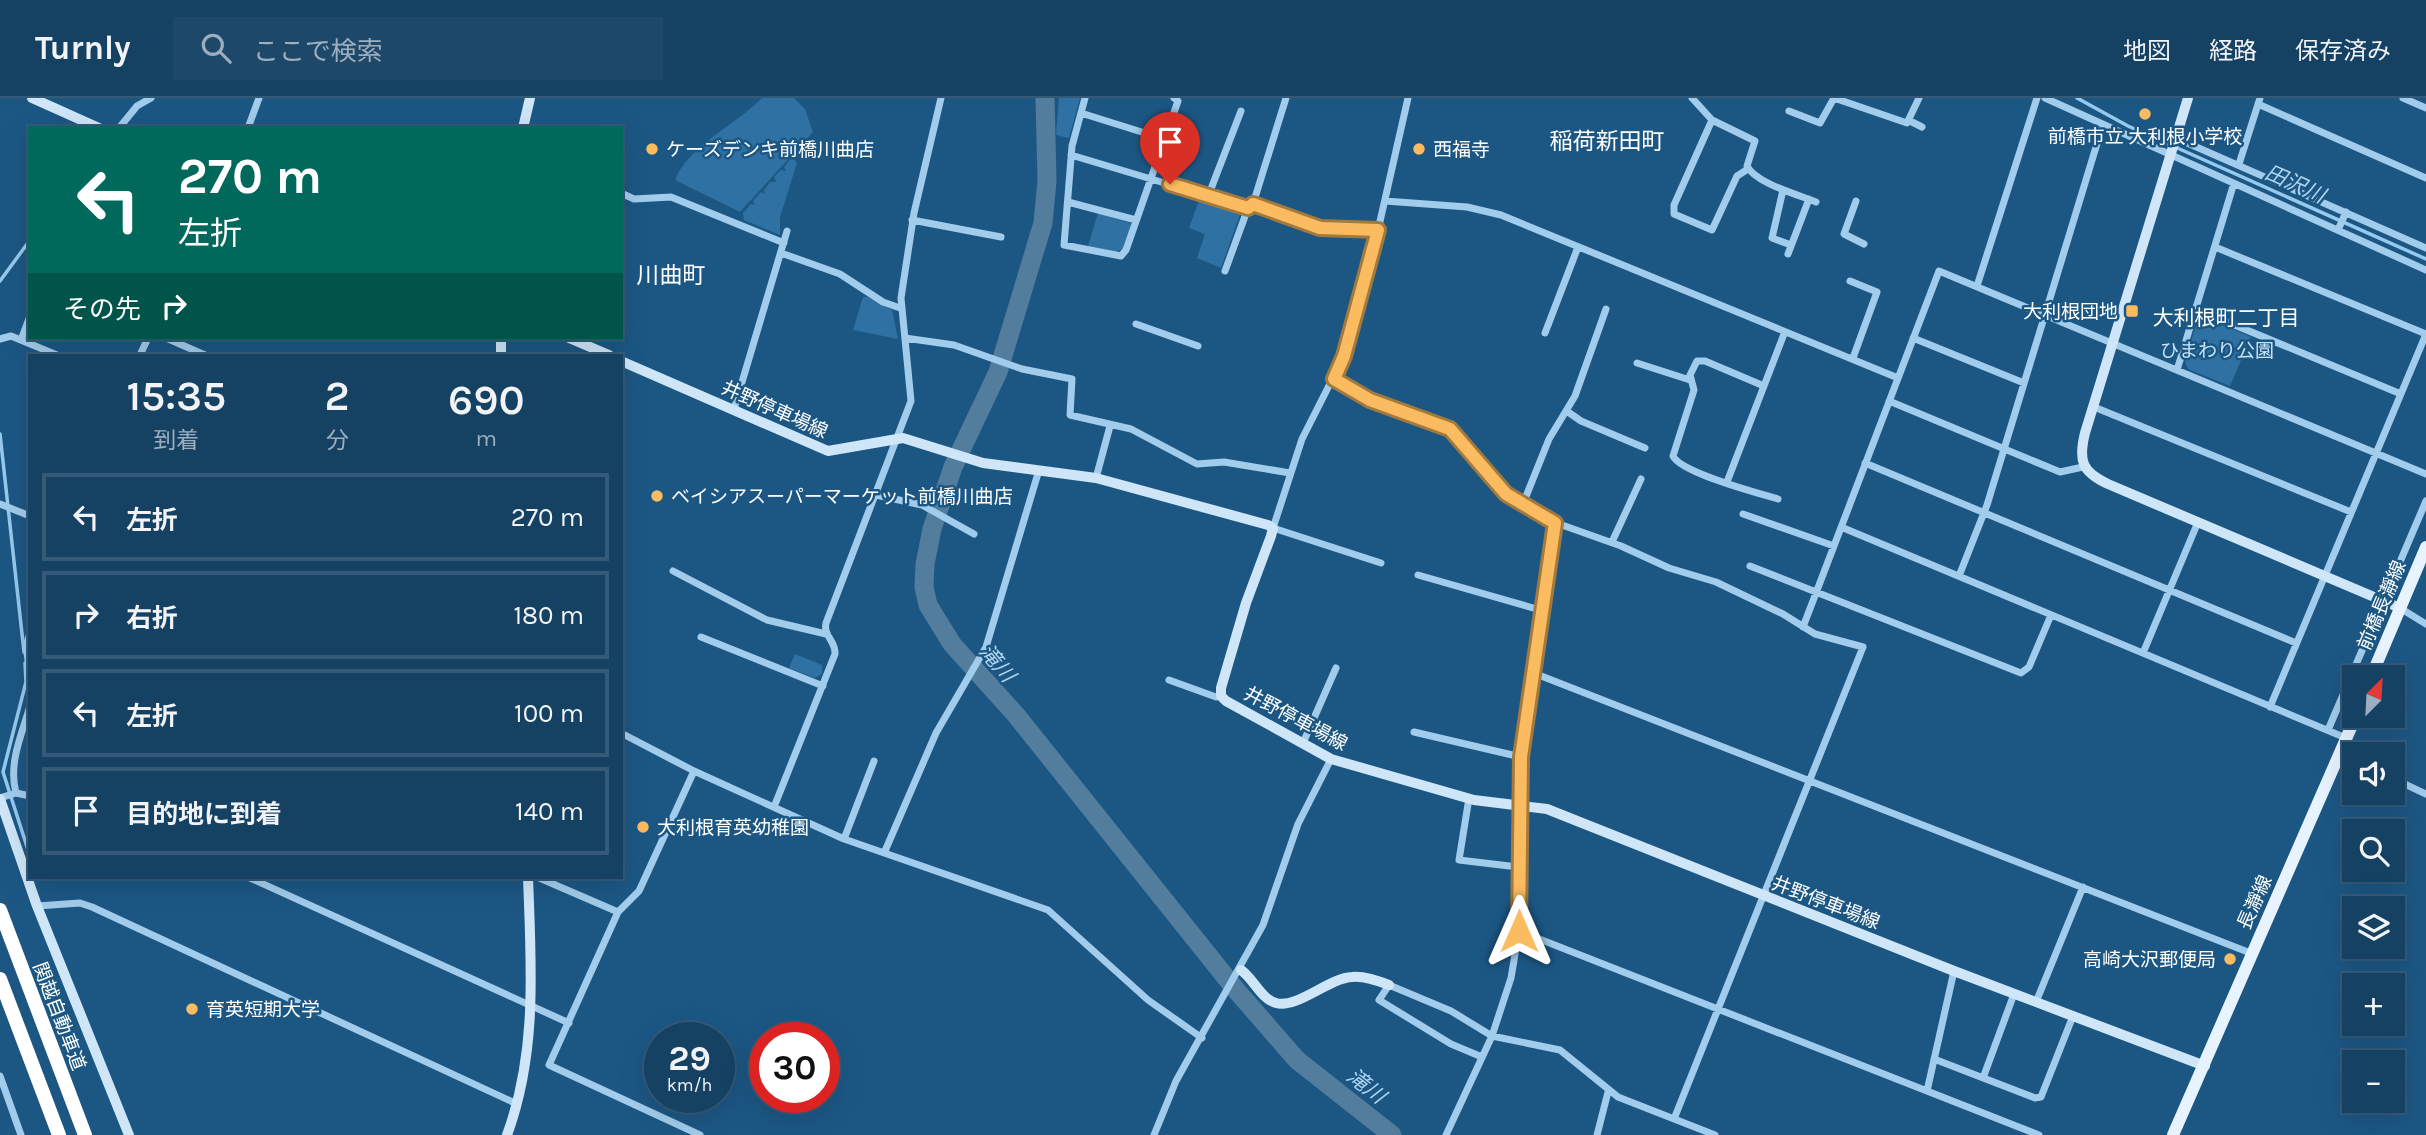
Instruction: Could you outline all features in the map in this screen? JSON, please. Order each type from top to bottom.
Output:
[{"type":"highway","name":"関越自動車道","points":[[0,910],[85,1135]]},
{"type":"highway","points":[[0,979],[59,1135]]},
{"type":"main road","points":[[32,98],[95,126]]},
{"type":"main road","points":[[523,126],[530,98]]},
{"type":"main road","points":[[2188,98],[2081,449],[2083,467],[2096,479],[2400,608]]},
{"type":"main road","points":[[574,340],[607,354]]},
{"type":"main road","name":"井野停車場線","points":[[623,362],[828,451],[898,438],[971,461],[1096,478],[1273,528],[1246,603],[1221,688],[1222,696],[1303,743],[1331,759],[1469,798],[1547,809],[1954,971],[2205,1066]]},
{"type":"main road","name":"前橋長瀞線","points":[[2376,665],[2426,547]]},
{"type":"main road","points":[[2338,759],[2351,728]]},
{"type":"main road","name":"長瀞線","points":[[2173,1135],[2338,759]]},
{"type":"main road","points":[[0,799],[37,906],[129,1135]]},
{"type":"main road","points":[[507,1135],[527,1057],[532,1007],[528,879]]},
{"type":"main road","points":[[1239,972],[1278,1004],[1293,1001],[1355,976],[1389,985]]},
{"type":"street","points":[[121,126],[137,106],[151,98]]},
{"type":"street","points":[[249,126],[259,98]]},
{"type":"street","points":[[774,807],[836,648],[826,634],[826,623],[912,397],[900,308],[912,220],[941,98]]},
{"type":"street","points":[[1085,98],[1071,155],[1064,245],[1121,256],[1178,101],[1174,98]]},
{"type":"street","points":[[1224,271],[1250,206],[1285,98]]},
{"type":"street","points":[[1381,563],[1273,528],[1308,424],[1344,356],[1378,230],[1408,98]]},
{"type":"street","points":[[1692,98],[1712,120],[1755,141],[1748,169],[1737,176],[1712,230],[1674,214],[1674,205],[1712,120]]},
{"type":"street","points":[[1789,111],[1820,122],[1833,98],[1922,127]]},
{"type":"street","points":[[1910,121],[1919,98]]},
{"type":"street","points":[[1977,286],[2037,98]]},
{"type":"street","points":[[2045,98],[2426,270]]},
{"type":"street","points":[[2403,98],[2426,108]]},
{"type":"street","points":[[2239,164],[2259,101],[2426,178]]},
{"type":"street","points":[[1209,194],[1241,111]]},
{"type":"street","points":[[1081,113],[1164,139]]},
{"type":"street","points":[[1959,576],[1985,513],[2103,124]]},
{"type":"street","points":[[2176,138],[2426,248]]},
{"type":"street","points":[[1071,155],[1320,228],[1378,230]]},
{"type":"street","points":[[1748,169],[1783,190],[1812,200],[1788,254]]},
{"type":"street","points":[[2177,370],[2234,183]]},
{"type":"street","points":[[1783,190],[1772,238],[1791,245]]},
{"type":"street","points":[[623,194],[634,199],[671,197],[784,243]]},
{"type":"street","points":[[1385,201],[1467,207],[1501,215],[1784,334],[1898,377]]},
{"type":"street","points":[[1856,201],[1844,234],[1864,244]]},
{"type":"street","points":[[1068,202],[1136,220]]},
{"type":"street","points":[[2337,230],[2346,212]]},
{"type":"street","points":[[912,220],[1001,237]]},
{"type":"street","points":[[734,410],[787,231]]},
{"type":"street","points":[[1545,333],[1578,247]]},
{"type":"street","points":[[2215,247],[2426,334],[2270,707]]},
{"type":"street","points":[[781,253],[840,274],[883,302],[900,308]]},
{"type":"street","points":[[1803,627],[1937,273],[1942,271],[2426,474]]},
{"type":"street","points":[[1850,281],[1877,292],[1853,358]]},
{"type":"street","points":[[1523,504],[1549,439],[1568,412],[1606,309]]},
{"type":"street","points":[[2196,309],[2401,394]]},
{"type":"street","points":[[21,340],[28,321]]},
{"type":"street","points":[[1136,324],[1198,346]]},
{"type":"street","points":[[1727,482],[1784,334]]},
{"type":"street","points":[[0,339],[8,335],[55,354]]},
{"type":"street","points":[[905,338],[954,345],[1013,366],[1072,379],[1070,415],[1131,429],[1197,464],[1224,462],[1290,473]]},
{"type":"street","points":[[1913,338],[2024,383]]},
{"type":"street","points":[[170,340],[201,354]]},
{"type":"street","points":[[1690,380],[1696,363],[1702,360],[1764,387]]},
{"type":"street","points":[[1637,363],[1690,380],[1695,390],[1673,460],[1778,499]]},
{"type":"street","points":[[1334,379],[1370,400],[1450,429],[1503,491],[1555,523],[1612,542],[1670,568],[1716,582],[1823,637],[1859,644],[1863,651],[1674,1119]]},
{"type":"street","points":[[1889,401],[2060,472],[2083,467]]},
{"type":"street","points":[[2094,407],[2351,512]]},
{"type":"street","points":[[1568,412],[1581,421],[1645,448]]},
{"type":"street","points":[[1096,478],[1110,426]]},
{"type":"street","points":[[1866,463],[2296,643]]},
{"type":"street","points":[[885,851],[936,733],[982,656],[1016,555],[1039,470]]},
{"type":"street","points":[[1612,542],[1641,479]]},
{"type":"street","points":[[876,495],[924,506],[974,534]]},
{"type":"street","points":[[2328,730],[2426,501]]},
{"type":"street","points":[[0,504],[28,515]]},
{"type":"street","points":[[1743,514],[1834,546]]},
{"type":"street","points":[[2143,653],[2198,522]]},
{"type":"street","points":[[1446,1135],[1492,1036],[1511,978],[1519,931],[1518,803],[1521,757],[1540,610],[1555,523]]},
{"type":"street","points":[[1842,527],[2346,738]]},
{"type":"street","points":[[1750,566],[2021,673],[2029,667],[2050,615]]},
{"type":"street","points":[[673,571],[767,620],[826,634]]},
{"type":"street","points":[[1418,575],[1540,610]]},
{"type":"street","points":[[2400,608],[2426,624]]},
{"type":"street","points":[[701,637],[823,686]]},
{"type":"street","points":[[1303,743],[1336,668]]},
{"type":"street","points":[[1531,672],[2253,954]]},
{"type":"street","points":[[1169,680],[1216,697],[1222,696]]},
{"type":"street","points":[[16,793],[12,778],[13,764],[28,713]]},
{"type":"street","points":[[1414,732],[1521,757]]},
{"type":"street","points":[[623,734],[694,771],[844,839],[885,851],[1048,910],[1148,1000],[1202,1038]]},
{"type":"street","points":[[1154,1135],[1176,1081],[1263,925],[1298,824],[1331,759]]},
{"type":"street","points":[[2338,759],[2342,760]]},
{"type":"street","points":[[844,839],[874,761]]},
{"type":"street","points":[[694,771],[639,891],[618,912],[549,1065],[700,1135]]},
{"type":"street","points":[[2405,784],[2425,792]]},
{"type":"street","points":[[0,799],[16,793],[28,796]]},
{"type":"street","points":[[1469,798],[1459,860],[1518,867]]},
{"type":"street","points":[[252,879],[569,1023]]},
{"type":"street","points":[[542,879],[618,912]]},
{"type":"street","points":[[2036,1002],[2083,887]]},
{"type":"street","points":[[37,906],[80,903],[92,907],[517,1104]]},
{"type":"street","points":[[1519,931],[2039,1135]]},
{"type":"street","points":[[1927,1091],[1954,971]]},
{"type":"street","points":[[1482,1057],[1451,1044],[1379,1000],[1389,985],[1451,1011],[1492,1036],[1560,1050],[1608,1092],[1674,1119],[1694,1131],[1715,1135]]},
{"type":"street","points":[[1983,1078],[2014,994]]},
{"type":"street","points":[[1934,1059],[2035,1098],[2041,1097],[2073,1016]]},
{"type":"street","points":[[0,1076],[21,1135]]},
{"type":"street","points":[[1597,1135],[1608,1092]]},
{"type":"green space","points":[[762,98],[794,98],[805,109],[813,132],[740,212],[675,180],[691,156]]},
{"type":"green space","points":[[1059,98],[1080,98],[1069,138],[1056,135]]},
{"type":"green space","points":[[792,157],[797,163],[780,217],[780,235],[744,220],[743,213],[751,204],[755,205],[753,201],[761,192],[765,194],[764,190],[770,182],[776,182],[774,177],[781,170],[786,171],[784,167]]},
{"type":"green space","points":[[1201,195],[1242,209],[1221,268],[1197,258],[1205,234],[1189,228]]},
{"type":"green space","points":[[1098,213],[1130,223],[1132,227],[1123,249],[1116,252],[1088,246]]},
{"type":"green space","points":[[863,297],[892,310],[898,339],[853,330]]},
{"type":"green space","name":"ひまわり公園","points":[[2204,317],[2251,337],[2230,386],[2188,369],[2185,362],[2198,318]]},
{"type":"green space","points":[[795,654],[822,665],[822,674],[815,678],[789,668]]},
{"type":"waterway","name":"滝川","points":[[1045,98],[1047,181],[1043,223],[998,372],[953,467],[932,529],[925,564],[924,587],[928,605],[952,644],[1016,715],[1236,990],[1297,1060],[1392,1135]]},
{"type":"waterway","name":"田沢川","points":[[2077,98],[2128,126],[2426,259]]},
{"type":"waterway","points":[[0,281],[28,243]]},
{"type":"waterway","points":[[0,434],[24,652]]},
{"type":"waterway","points":[[25,663],[26,682],[3,772],[28,850]]},
{"type":"place","name":"前橋市立 大利根小学校","points":[[2145,114]]},
{"type":"place","name":"ケーズデンキ前橋川曲店","points":[[652,149]]},
{"type":"place","name":"西福寺","points":[[1419,149]]},
{"type":"place","name":"大利根団地","points":[[2132,311]]},
{"type":"place","name":"ベイシアスーパーマーケット前橋川曲店","points":[[657,496]]},
{"type":"place","name":"大利根育英幼稚園","points":[[643,827]]},
{"type":"place","name":"高崎大沢郵便局","points":[[2230,959]]},
{"type":"place","name":"育英短期大学","points":[[192,1009]]},
{"type":"district","name":"稲荷新田町","points":[[1607,141]]},
{"type":"district","name":"川曲町","points":[[671,275]]},
{"type":"district","name":"大利根町二丁目","points":[[2226,318]]},
{"type":"route","points":[[1170,184],[1248,208],[1253,204],[1306,225],[1378,230],[1366,283],[1344,356],[1334,379],[1370,400],[1450,429],[1506,494],[1555,523],[1540,610],[1521,757],[1518,803],[1519,931]]}]
